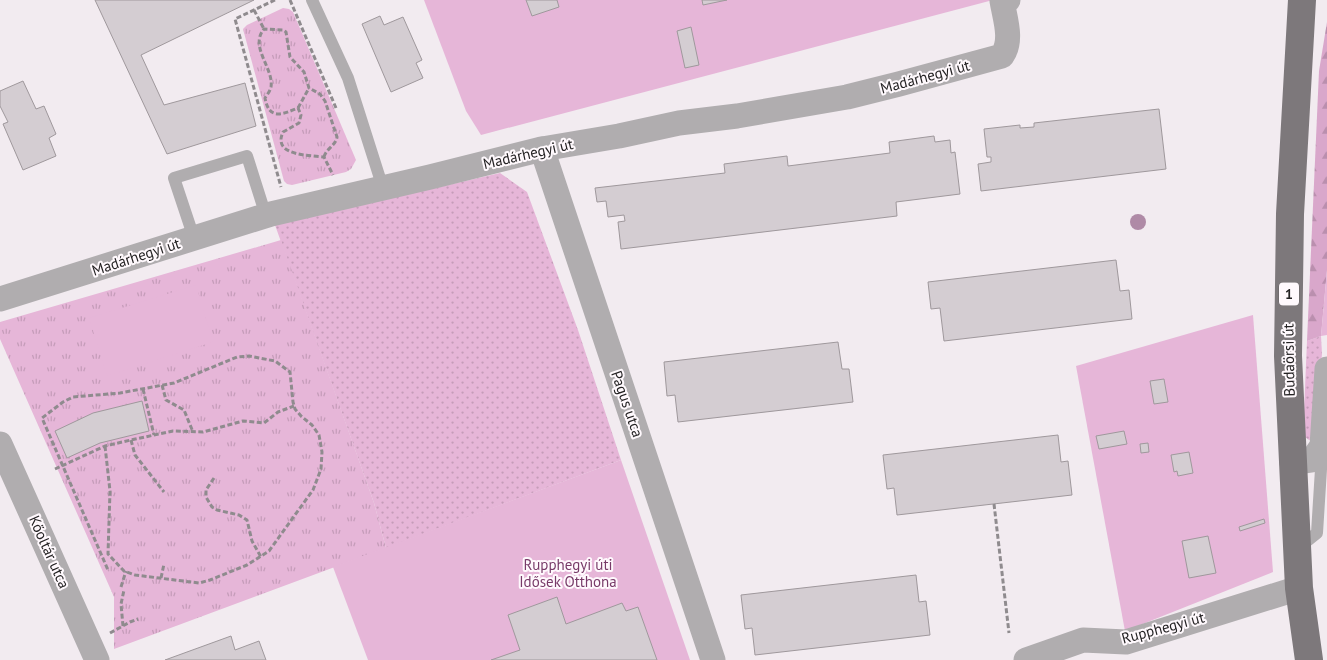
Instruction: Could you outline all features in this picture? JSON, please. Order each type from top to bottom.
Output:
[{"type":"main road","name":"Budaörsi út","points":[[1302,0],[1290,224],[1288,356],[1299,588],[1309,660]]},
{"type":"street","name":"Madárhegyi út","points":[[0,299],[266,216],[542,149],[619,136],[679,123],[737,116],[847,97],[1002,56],[1007,49],[1008,40],[1002,1],[1008,0]]},
{"type":"street","name":"Pagus utca","points":[[542,149],[713,660]]},
{"type":"street","points":[[1292,463],[1312,460],[1324,445],[1327,369]]},
{"type":"street","name":"Kőoltár utca","points":[[0,444],[94,652]]},
{"type":"street","name":"Rupphegyi út","points":[[1026,660],[1083,640],[1126,642],[1299,588]]},
{"type":"lane","points":[[312,0],[348,78],[383,188]]},
{"type":"lane","points":[[194,238],[174,178],[247,156],[266,216]]},
{"type":"lane","points":[[1298,548],[1317,533],[1324,445]]},
{"type":"path","points":[[275,0],[235,19],[282,190]]},
{"type":"path","points":[[290,0],[340,116]]},
{"type":"path","points":[[254,10],[264,29]]},
{"type":"path","points":[[264,29],[283,30],[286,32],[290,57],[304,72],[309,88],[320,94],[325,101],[337,135],[336,140],[325,152],[324,157],[334,178]]},
{"type":"path","points":[[264,29],[259,40],[271,86],[265,98],[269,109],[277,114],[283,114],[298,108],[309,88]]},
{"type":"path","points":[[257,100],[265,98]]},
{"type":"path","points":[[298,108],[301,115],[300,121],[283,132],[280,140],[282,145],[285,150],[324,157]]},
{"type":"path","points":[[105,446],[110,491],[108,554],[116,564],[135,575],[192,582],[204,582],[247,565],[261,557],[273,546],[313,490],[321,470],[322,452],[319,435],[294,406],[290,372],[275,361],[249,356],[231,358],[174,383],[120,393],[78,395],[62,402],[42,418],[108,570]]},
{"type":"path","points":[[162,385],[166,400],[184,410],[193,432]]},
{"type":"path","points":[[143,389],[154,435]]},
{"type":"path","points":[[55,469],[105,446],[173,431],[203,432],[243,421],[264,423],[278,412],[294,406]]},
{"type":"path","points":[[131,440],[136,455],[164,492]]},
{"type":"path","points":[[214,478],[206,490],[207,500],[214,508],[230,512],[247,520],[252,541],[261,557]]},
{"type":"path","points":[[994,504],[1009,633]]},
{"type":"path","points":[[102,557],[108,554]]},
{"type":"path","points":[[160,578],[164,564]]},
{"type":"path","points":[[124,627],[121,604],[126,571]]},
{"type":"path","points":[[94,652],[130,622],[138,619]]},
{"type":"green space","points":[[424,0],[993,0],[481,135],[466,111]]},
{"type":"green space","points":[[283,8],[293,12],[356,160],[351,169],[346,172],[292,185],[284,181],[243,29],[247,25]]},
{"type":"green space","points":[[1327,22],[1327,270],[1321,336],[1307,341],[1319,71]]},
{"type":"green space","points":[[500,173],[527,192],[578,330],[621,460],[386,548],[374,503],[275,225]]},
{"type":"green space","points":[[281,240],[374,503],[386,548],[114,649],[114,597],[0,339],[0,322]]},
{"type":"green space","points":[[1327,270],[1327,335],[1321,336]]},
{"type":"green space","points":[[196,285],[213,342],[107,376],[89,318]]},
{"type":"green space","points":[[1253,315],[1273,572],[1125,631],[1076,366]]},
{"type":"green space","points":[[1321,336],[1322,354],[1313,439],[1309,440],[1305,437],[1304,412],[1307,341]]},
{"type":"green space","name":"Rupphegyi úti Idősek Otthona","points":[[621,460],[690,660],[368,660],[333,567]]},
{"type":"building","points":[[95,0],[254,0],[141,55],[164,105],[245,83],[256,126],[167,154]]},
{"type":"building","points":[[526,0],[557,0],[559,7],[532,16]]},
{"type":"building","points":[[702,0],[727,0],[703,5]]},
{"type":"building","points":[[380,16],[384,25],[403,17],[422,60],[416,63],[423,78],[391,92],[362,24]]},
{"type":"building","points":[[691,27],[699,65],[685,68],[677,31]]},
{"type":"building","points":[[23,81],[36,109],[44,106],[56,134],[49,138],[56,156],[23,170],[3,124],[8,122],[0,106],[0,91]]},
{"type":"building","points":[[1159,109],[1166,169],[981,191],[978,164],[991,162],[991,157],[987,157],[984,129],[1020,125],[1020,128],[1034,127],[1034,123]]},
{"type":"building","points":[[934,136],[935,142],[950,140],[951,153],[955,152],[960,194],[896,202],[897,216],[621,249],[618,222],[625,221],[624,215],[608,217],[606,201],[597,202],[595,188],[725,173],[724,164],[787,156],[788,166],[890,153],[889,142]]},
{"type":"building","points":[[1116,260],[1120,291],[1129,290],[1132,319],[944,341],[940,308],[931,309],[928,282]]},
{"type":"building","points":[[838,342],[842,369],[849,369],[853,402],[678,422],[675,395],[667,396],[664,362]]},
{"type":"building","points":[[1164,379],[1168,402],[1154,404],[1150,381]]},
{"type":"building","points":[[142,401],[149,431],[100,443],[67,458],[55,431],[93,413]]},
{"type":"building","points":[[1124,431],[1127,444],[1099,449],[1096,436]]},
{"type":"building","points":[[1058,435],[1061,462],[1068,461],[1072,495],[897,515],[894,488],[887,489],[883,455]]},
{"type":"building","points":[[1148,443],[1149,452],[1141,453],[1140,444]]},
{"type":"building","points":[[1189,452],[1193,473],[1178,476],[1177,471],[1174,472],[1171,455]]},
{"type":"building","points":[[1264,519],[1265,523],[1240,531],[1239,527]]},
{"type":"building","points":[[1208,536],[1216,573],[1189,578],[1182,541]]},
{"type":"building","points":[[916,575],[919,602],[926,601],[930,635],[755,655],[752,628],[745,629],[741,595]]},
{"type":"building","points":[[557,597],[566,624],[622,603],[626,611],[638,607],[657,660],[491,660],[520,650],[508,615]]},
{"type":"building","points":[[231,636],[235,650],[259,641],[266,660],[165,660]]}]
